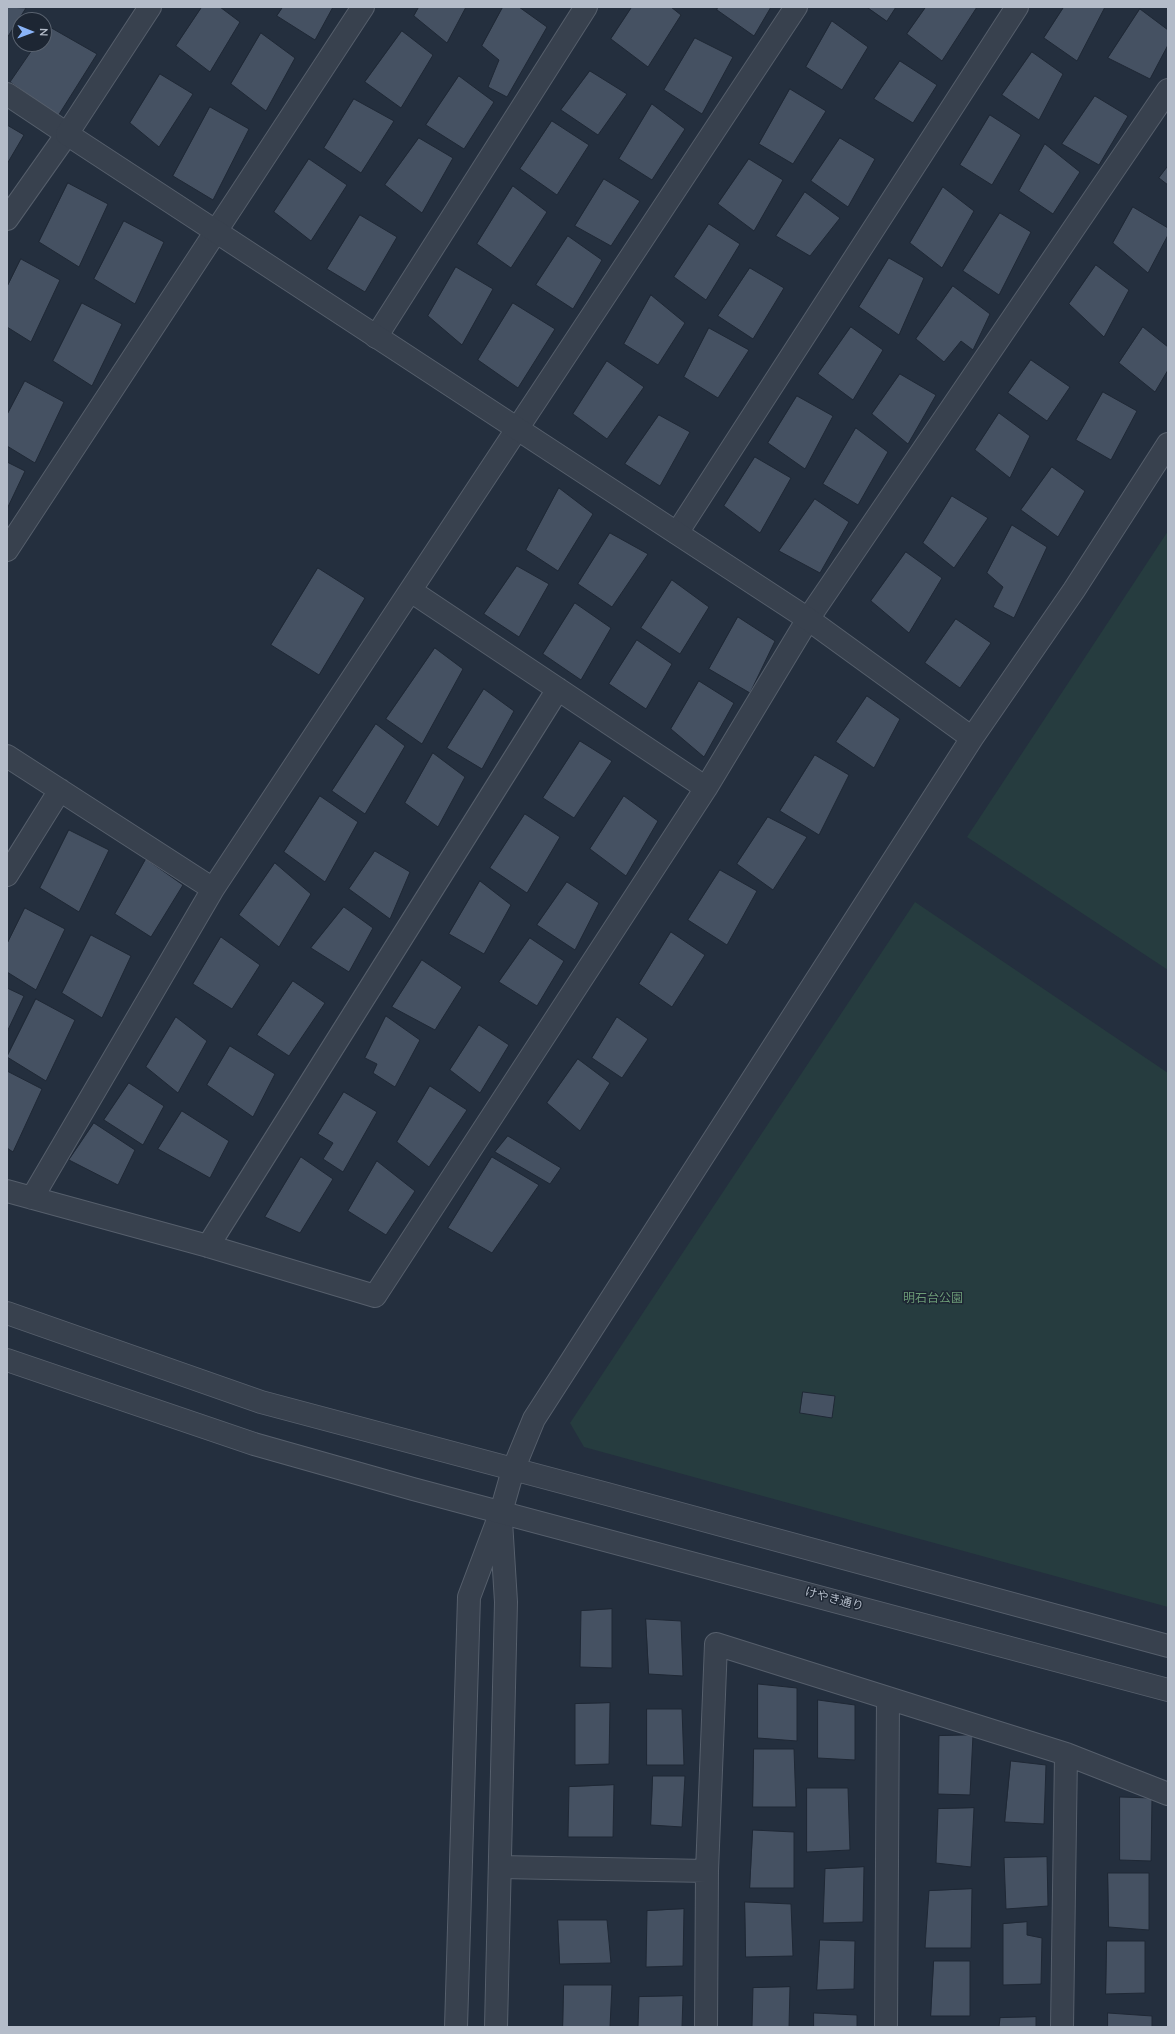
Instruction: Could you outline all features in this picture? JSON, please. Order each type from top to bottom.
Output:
[{"type":"street","points":[[7,219],[67,134],[150,7]]},
{"type":"street","points":[[7,550],[363,7]]},
{"type":"street","points":[[376,337],[586,7]]},
{"type":"street","points":[[32,1198],[213,889],[796,7]]},
{"type":"street","points":[[677,533],[1016,7]]},
{"type":"street","points":[[7,1191],[208,1246],[375,1296],[706,788],[808,619],[1168,90]]},
{"type":"street","points":[[7,94],[808,619],[972,738]]},
{"type":"street","points":[[456,2027],[469,1597],[500,1512],[513,1470],[534,1419],[972,738],[1074,590],[1168,444]]},
{"type":"street","points":[[411,591],[706,788]]},
{"type":"street","points":[[208,1246],[558,689]]},
{"type":"street","points":[[7,756],[213,889]]},
{"type":"street","points":[[7,875],[60,790]]},
{"type":"street","points":[[7,1314],[261,1402],[1168,1646]]},
{"type":"street","name":"けやき通り","points":[[7,1360],[254,1444],[500,1512],[1168,1690]]},
{"type":"street","points":[[496,2027],[506,1602],[500,1512]]},
{"type":"street","points":[[706,2027],[707,1871],[716,1644],[1066,1754],[1168,1794]]},
{"type":"street","points":[[886,2027],[888,1698]]},
{"type":"street","points":[[1062,2027],[1066,1754]]},
{"type":"street","points":[[500,1867],[707,1871]]},
{"type":"green space","points":[[1168,531],[1168,970],[967,837]]},
{"type":"green space","name":"明石台公園","points":[[915,902],[1168,1073],[1168,1607],[584,1447],[570,1423]]},
{"type":"building","points":[[7,7],[26,8],[23,12],[12,12],[12,30],[7,38]]},
{"type":"building","points":[[202,7],[220,7],[240,22],[210,72],[176,46]]},
{"type":"building","points":[[283,7],[333,7],[315,40],[277,16]]},
{"type":"building","points":[[419,7],[466,7],[447,43],[414,16]]},
{"type":"building","points":[[503,7],[519,7],[547,27],[507,97],[488,87],[499,60],[482,46]]},
{"type":"building","points":[[632,7],[671,7],[681,15],[648,67],[611,39]]},
{"type":"building","points":[[718,7],[771,7],[754,36],[717,10]]},
{"type":"building","points":[[867,7],[896,7],[887,21]]},
{"type":"building","points":[[926,7],[977,7],[942,61],[907,34]]},
{"type":"building","points":[[1064,7],[1105,7],[1077,61],[1044,38]]},
{"type":"building","points":[[1140,9],[1168,30],[1168,45],[1150,79],[1108,58]]},
{"type":"building","points":[[832,21],[868,47],[842,90],[806,67]]},
{"type":"building","points":[[52,28],[97,54],[58,116],[10,82],[31,52],[52,52]]},
{"type":"building","points":[[402,31],[433,55],[401,108],[365,82]]},
{"type":"building","points":[[261,33],[295,58],[266,111],[231,84]]},
{"type":"building","points":[[695,38],[733,57],[702,114],[664,90]]},
{"type":"building","points":[[1032,52],[1063,74],[1039,120],[1002,95]]},
{"type":"building","points":[[900,61],[937,85],[913,123],[874,99]]},
{"type":"building","points":[[590,71],[627,94],[598,135],[561,110]]},
{"type":"building","points":[[160,74],[193,94],[159,147],[130,123]]},
{"type":"building","points":[[459,76],[494,102],[464,149],[426,125]]},
{"type":"building","points":[[790,89],[826,111],[793,164],[759,144]]},
{"type":"building","points":[[1095,96],[1128,116],[1099,165],[1062,144]]},
{"type":"building","points":[[354,99],[394,121],[361,173],[324,148]]},
{"type":"building","points":[[652,104],[685,129],[652,180],[619,159]]},
{"type":"building","points":[[210,107],[249,129],[213,200],[173,176]]},
{"type":"building","points":[[990,115],[1021,135],[992,185],[960,165]]},
{"type":"building","points":[[552,121],[589,145],[557,195],[520,169]]},
{"type":"building","points":[[7,125],[24,135],[7,164]]},
{"type":"building","points":[[419,138],[453,158],[422,213],[385,185]]},
{"type":"building","points":[[840,138],[875,159],[848,207],[811,181]]},
{"type":"building","points":[[1045,144],[1080,172],[1053,214],[1019,191]]},
{"type":"building","points":[[309,159],[347,185],[311,241],[274,212]]},
{"type":"building","points":[[749,159],[783,180],[754,231],[718,204]]},
{"type":"building","points":[[1168,166],[1168,185],[1159,178]]},
{"type":"building","points":[[604,179],[640,201],[611,246],[575,226]]},
{"type":"building","points":[[68,183],[108,204],[79,267],[39,242]]},
{"type":"building","points":[[513,186],[547,212],[511,268],[477,244]]},
{"type":"building","points":[[943,187],[974,211],[942,268],[910,243]]},
{"type":"building","points":[[805,192],[840,218],[810,256],[776,236]]},
{"type":"building","points":[[1133,207],[1168,228],[1168,235],[1148,273],[1113,243]]},
{"type":"building","points":[[1000,213],[1031,232],[999,295],[963,271]]},
{"type":"building","points":[[360,215],[397,237],[365,292],[327,269]]},
{"type":"building","points":[[124,221],[164,242],[135,304],[94,279]]},
{"type":"building","points":[[709,224],[740,244],[706,300],[674,277]]},
{"type":"building","points":[[568,236],[602,260],[573,309],[536,285]]},
{"type":"building","points":[[889,258],[924,278],[899,335],[859,307]]},
{"type":"building","points":[[21,259],[60,280],[31,342],[7,327],[7,287]]},
{"type":"building","points":[[1096,265],[1129,290],[1104,337],[1069,304]]},
{"type":"building","points":[[456,267],[493,289],[462,345],[428,316]]},
{"type":"building","points":[[750,268],[784,288],[753,339],[718,316]]},
{"type":"building","points":[[953,286],[990,314],[973,350],[961,341],[944,362],[916,339]]},
{"type":"building","points":[[651,295],[685,323],[658,365],[624,344]]},
{"type":"building","points":[[82,303],[122,324],[92,386],[53,361]]},
{"type":"building","points":[[513,303],[555,329],[518,388],[478,360]]},
{"type":"building","points":[[851,327],[883,350],[853,400],[818,374]]},
{"type":"building","points":[[1143,327],[1168,347],[1168,370],[1155,392],[1119,363]]},
{"type":"building","points":[[709,328],[749,350],[718,398],[684,377]]},
{"type":"building","points":[[1031,360],[1070,387],[1047,421],[1008,393]]},
{"type":"building","points":[[607,361],[644,387],[607,439],[573,414]]},
{"type":"building","points":[[900,374],[936,395],[908,444],[872,414]]},
{"type":"building","points":[[25,381],[64,402],[35,463],[7,446],[7,415]]},
{"type":"building","points":[[1103,392],[1137,411],[1111,460],[1076,440]]},
{"type":"building","points":[[797,396],[833,416],[805,469],[768,443]]},
{"type":"building","points":[[999,413],[1030,436],[1010,478],[975,450]]},
{"type":"building","points":[[659,415],[690,432],[660,486],[625,464]]},
{"type":"building","points":[[856,428],[888,452],[858,505],[823,484]]},
{"type":"building","points":[[755,457],[791,478],[760,533],[724,506]]},
{"type":"building","points":[[7,462],[25,471],[7,509]]},
{"type":"building","points":[[1052,467],[1085,491],[1058,537],[1021,510]]},
{"type":"building","points":[[559,488],[593,514],[558,571],[526,550]]},
{"type":"building","points":[[952,496],[988,518],[954,568],[923,543]]},
{"type":"building","points":[[815,499],[849,522],[820,573],[779,551]]},
{"type":"building","points":[[1012,525],[1047,547],[1014,618],[993,607],[1003,587],[987,573]]},
{"type":"building","points":[[610,533],[648,554],[612,607],[578,584]]},
{"type":"building","points":[[906,552],[942,578],[909,633],[871,601]]},
{"type":"building","points":[[517,566],[549,584],[519,637],[484,614]]},
{"type":"building","points":[[318,568],[365,598],[319,675],[271,645]]},
{"type":"building","points":[[672,580],[709,607],[680,654],[641,628]]},
{"type":"building","points":[[575,603],[611,628],[581,680],[543,654]]},
{"type":"building","points":[[738,617],[775,641],[750,693],[709,669]]},
{"type":"building","points":[[956,619],[991,643],[960,688],[925,663]]},
{"type":"building","points":[[637,640],[672,664],[646,709],[609,684]]},
{"type":"building","points":[[435,648],[463,669],[422,744],[386,719]]},
{"type":"building","points":[[699,681],[734,703],[704,757],[671,729]]},
{"type":"building","points":[[484,689],[514,711],[482,769],[447,748]]},
{"type":"building","points":[[867,696],[900,719],[874,768],[836,742]]},
{"type":"building","points":[[376,724],[405,746],[365,814],[332,791]]},
{"type":"building","points":[[580,741],[612,761],[574,818],[543,798]]},
{"type":"building","points":[[433,753],[465,777],[438,827],[405,803]]},
{"type":"building","points":[[815,755],[849,775],[819,835],[780,811]]},
{"type":"building","points":[[320,796],[358,822],[325,882],[284,852]]},
{"type":"building","points":[[624,796],[658,821],[626,876],[590,849]]},
{"type":"building","points":[[525,814],[560,837],[527,893],[490,868]]},
{"type":"building","points":[[768,817],[807,837],[773,890],[737,864]]},
{"type":"building","points":[[69,830],[109,850],[79,912],[40,888]]},
{"type":"building","points":[[375,851],[410,872],[390,919],[349,889]]},
{"type":"building","points":[[146,859],[183,885],[151,937],[115,914]]},
{"type":"building","points":[[275,863],[311,894],[279,947],[239,915]]},
{"type":"building","points":[[720,870],[757,891],[727,945],[688,920]]},
{"type":"building","points":[[480,881],[511,905],[484,954],[449,934]]},
{"type":"building","points":[[567,882],[599,903],[575,950],[537,925]]},
{"type":"building","points":[[344,907],[373,928],[349,972],[311,948]]},
{"type":"building","points":[[25,908],[65,929],[36,990],[7,972],[7,944]]},
{"type":"building","points":[[671,932],[705,955],[672,1007],[639,984]]},
{"type":"building","points":[[91,935],[131,956],[102,1018],[62,993]]},
{"type":"building","points":[[221,937],[260,965],[232,1009],[193,984]]},
{"type":"building","points":[[530,938],[564,961],[537,1006],[499,982]]},
{"type":"building","points":[[422,960],[462,987],[435,1030],[392,1007]]},
{"type":"building","points":[[293,981],[325,1003],[289,1056],[257,1035]]},
{"type":"building","points":[[7,988],[24,996],[7,1032]]},
{"type":"building","points":[[36,999],[75,1020],[46,1081],[7,1057]]},
{"type":"building","points":[[386,1016],[420,1040],[395,1087],[373,1073],[377,1064],[365,1058]]},
{"type":"building","points":[[176,1017],[207,1041],[178,1093],[146,1067]]},
{"type":"building","points":[[617,1017],[648,1039],[622,1078],[592,1058]]},
{"type":"building","points":[[479,1025],[509,1045],[480,1093],[450,1070]]},
{"type":"building","points":[[230,1046],[275,1074],[253,1117],[207,1085]]},
{"type":"building","points":[[578,1059],[610,1083],[580,1131],[547,1103]]},
{"type":"building","points":[[7,1071],[42,1089],[13,1152],[7,1148]]},
{"type":"building","points":[[129,1083],[164,1106],[143,1145],[104,1120]]},
{"type":"building","points":[[430,1086],[467,1110],[429,1167],[397,1142]]},
{"type":"building","points":[[344,1092],[377,1112],[343,1172],[323,1159],[333,1143],[318,1134]]},
{"type":"building","points":[[182,1111],[229,1141],[210,1178],[158,1149]]},
{"type":"building","points":[[94,1123],[135,1150],[118,1185],[69,1160]]},
{"type":"building","points":[[508,1136],[561,1168],[550,1184],[495,1152]]},
{"type":"building","points":[[301,1157],[333,1179],[300,1233],[265,1217]]},
{"type":"building","points":[[492,1157],[539,1185],[492,1253],[448,1228]]},
{"type":"building","points":[[377,1161],[415,1191],[386,1235],[348,1211]]},
{"type":"building","points":[[803,1392],[835,1396],[832,1418],[800,1413]]},
{"type":"building","points":[[612,1609],[612,1668],[580,1667],[581,1611]]},
{"type":"building","points":[[646,1619],[681,1621],[683,1676],[649,1674]]},
{"type":"building","points":[[758,1684],[797,1688],[797,1741],[758,1738]]},
{"type":"building","points":[[818,1700],[855,1705],[855,1760],[818,1758]]},
{"type":"building","points":[[610,1703],[609,1764],[575,1765],[575,1704]]},
{"type":"building","points":[[647,1709],[682,1709],[684,1765],[647,1765]]},
{"type":"building","points":[[973,1735],[970,1795],[938,1794],[939,1736]]},
{"type":"building","points":[[754,1749],[794,1749],[796,1807],[753,1807]]},
{"type":"building","points":[[1011,1761],[1046,1765],[1044,1824],[1005,1822]]},
{"type":"building","points":[[653,1776],[685,1776],[682,1827],[651,1825]]},
{"type":"building","points":[[614,1785],[613,1837],[568,1837],[569,1787]]},
{"type":"building","points":[[807,1788],[848,1788],[850,1850],[807,1852]]},
{"type":"building","points":[[1120,1797],[1152,1798],[1151,1861],[1120,1860]]},
{"type":"building","points":[[974,1808],[971,1867],[936,1863],[938,1809]]},
{"type":"building","points":[[753,1830],[794,1832],[794,1888],[750,1888]]},
{"type":"building","points":[[1047,1857],[1048,1906],[1006,1909],[1004,1858]]},
{"type":"building","points":[[864,1867],[863,1922],[823,1923],[825,1869]]},
{"type":"building","points":[[1108,1873],[1149,1873],[1149,1930],[1109,1927]]},
{"type":"building","points":[[972,1889],[971,1948],[925,1948],[929,1891]]},
{"type":"building","points":[[745,1902],[791,1904],[793,1956],[746,1957]]},
{"type":"building","points":[[684,1909],[683,1966],[646,1967],[647,1911]]},
{"type":"building","points":[[558,1920],[607,1920],[611,1963],[560,1964]]},
{"type":"building","points":[[1027,1922],[1027,1935],[1042,1938],[1041,1984],[1003,1985],[1003,1924]]},
{"type":"building","points":[[820,1940],[855,1941],[854,1989],[817,1990]]},
{"type":"building","points":[[1107,1941],[1145,1941],[1145,1993],[1106,1994]]},
{"type":"building","points":[[934,1961],[970,1961],[970,2016],[931,2016]]},
{"type":"building","points":[[564,1985],[612,1985],[610,2027],[563,2027]]},
{"type":"building","points":[[790,1987],[789,2027],[752,2027],[753,1988]]},
{"type":"building","points":[[683,1996],[682,2027],[638,2027],[639,1997]]},
{"type":"building","points":[[814,2013],[857,2015],[857,2027],[814,2027]]},
{"type":"building","points":[[1108,2013],[1152,2016],[1152,2027],[1108,2027]]},
{"type":"building","points":[[1036,2017],[1036,2027],[999,2027],[1000,2018]]}]
